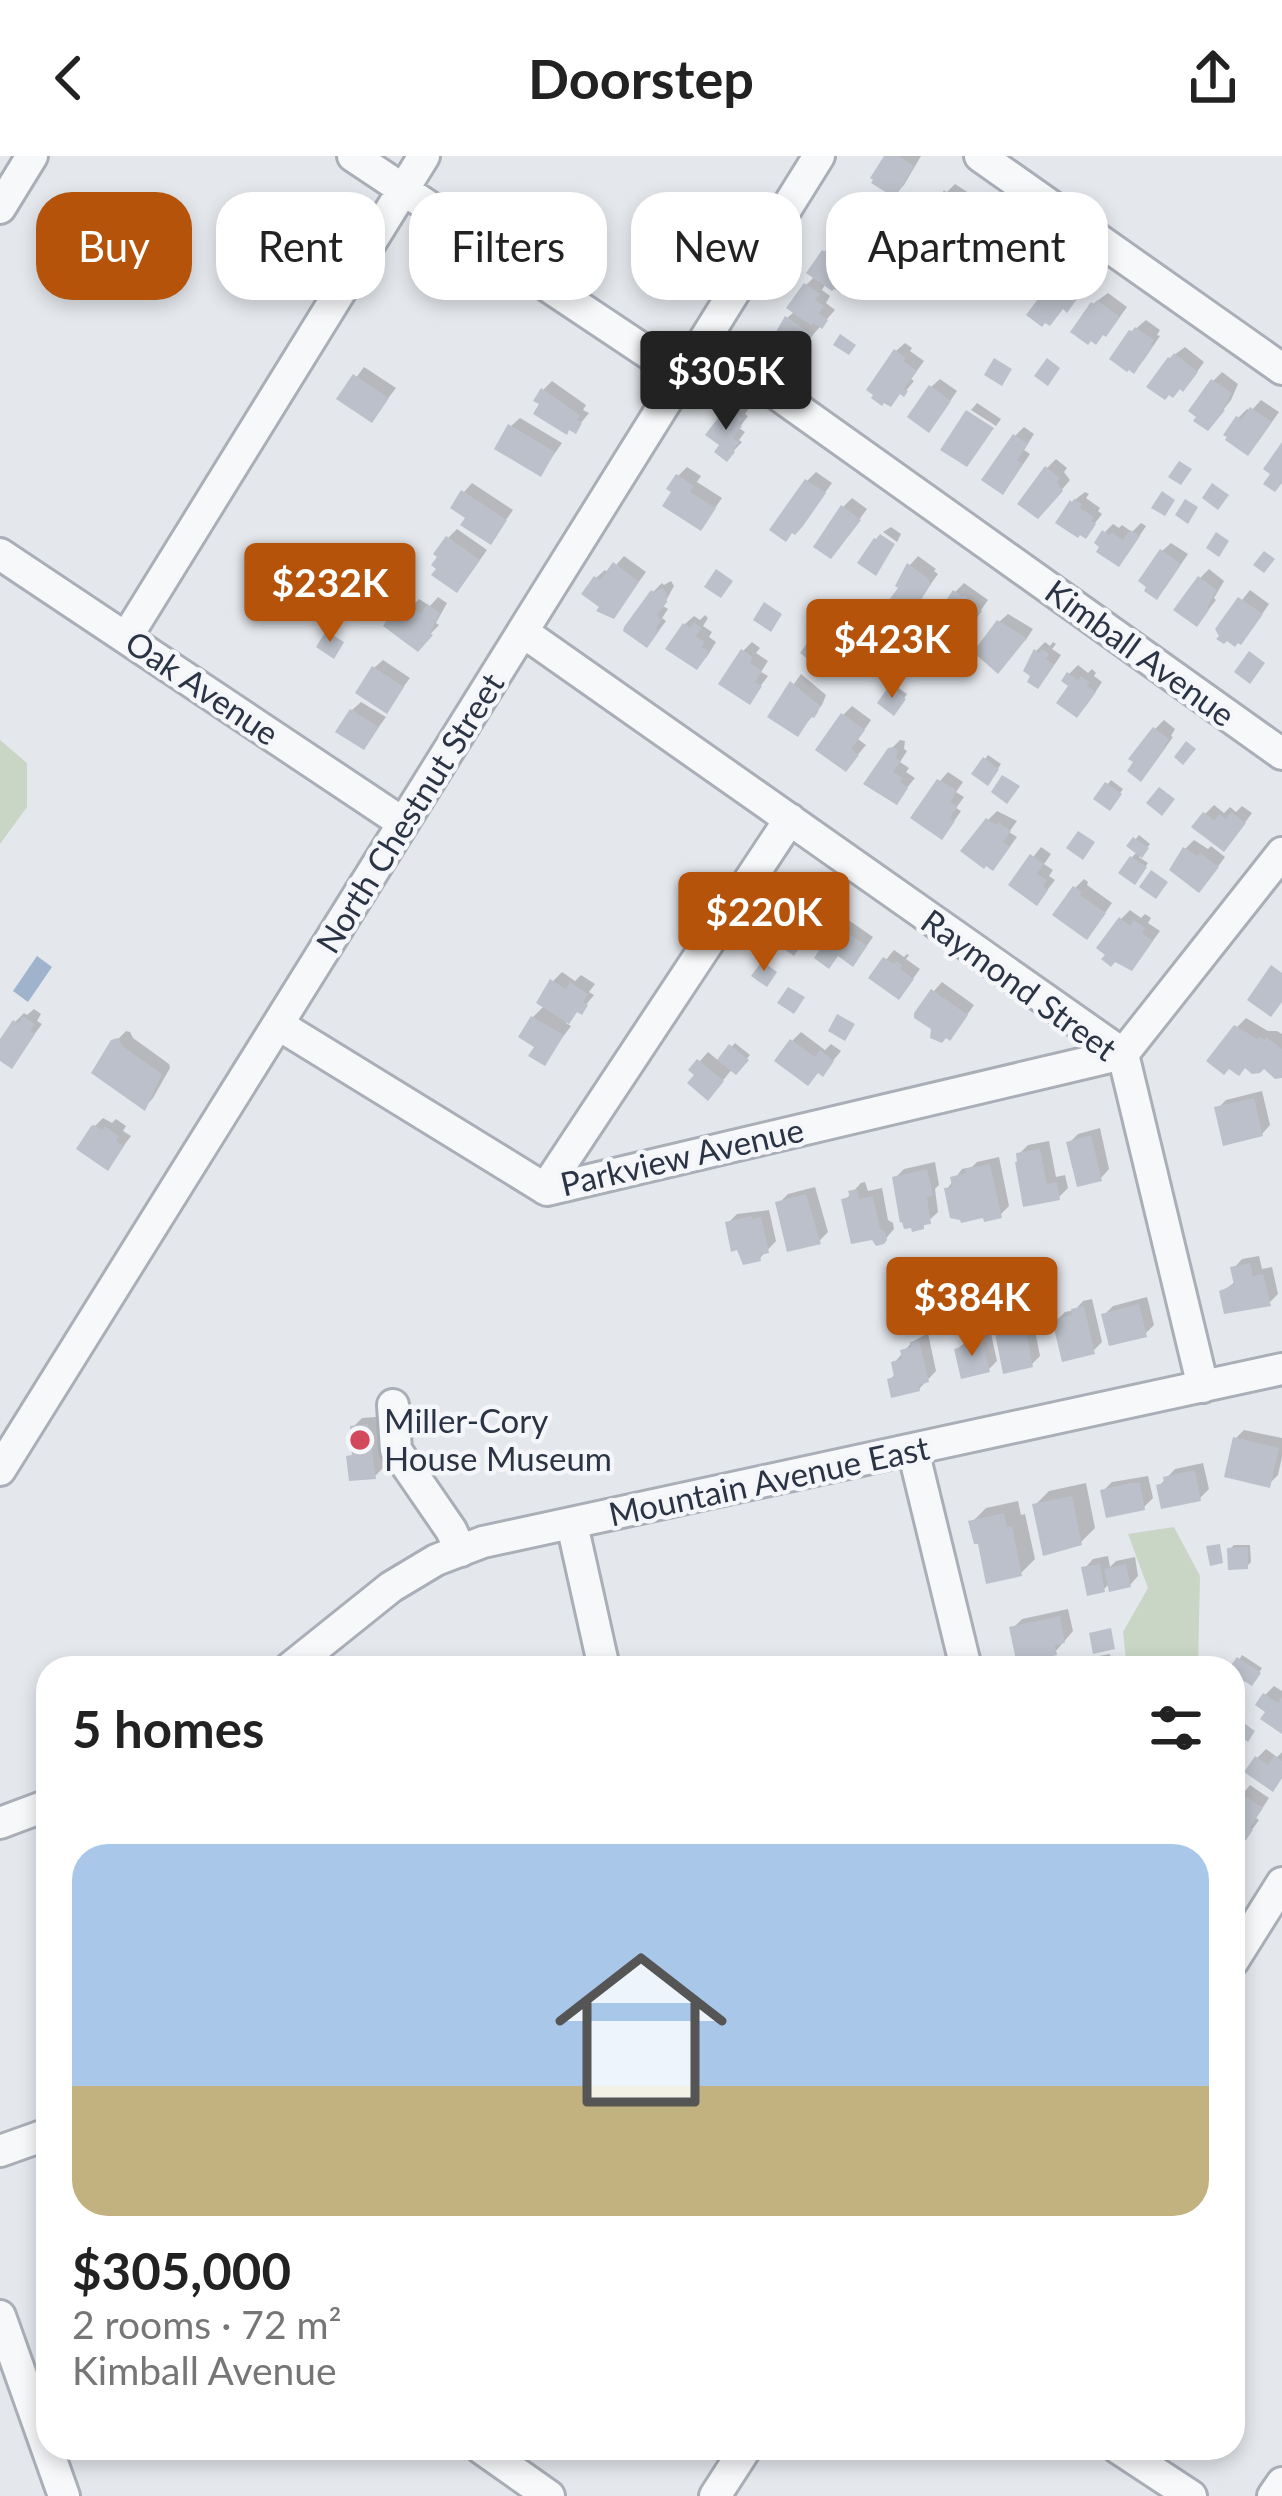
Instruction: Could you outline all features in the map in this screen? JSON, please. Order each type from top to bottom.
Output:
[{"type":"street","points":[[0,208],[32,156]]},
{"type":"street","points":[[353,156],[681,375]]},
{"type":"street","points":[[126,638],[424,156]]},
{"type":"street","name":"North Chestnut Street","points":[[0,1470],[819,156]]},
{"type":"street","points":[[980,156],[1282,369]]},
{"type":"street","name":"Kimball Avenue","points":[[704,342],[1282,754]]},
{"type":"street","name":"Oak Avenue","points":[[0,554],[403,823]]},
{"type":"street","name":"Raymond Street","points":[[523,632],[1123,1054],[1203,1387]]},
{"type":"street","points":[[545,1189],[790,819]]},
{"type":"street","points":[[1123,1054],[1282,853]]},
{"type":"street","name":"Parkview Avenue","points":[[279,1024],[545,1189],[1123,1054]]},
{"type":"street","name":"Mountain Avenue East","points":[[305,1656],[391,1587],[436,1560],[483,1542],[1282,1369]]},
{"type":"street","points":[[393,1405],[396,1450],[461,1551]]},
{"type":"street","points":[[913,1450],[962,1656]]},
{"type":"street","points":[[572,1524],[601,1656]]},
{"type":"street","points":[[0,1823],[36,1810]]},
{"type":"street","points":[[1245,1941],[1282,1883]]},
{"type":"street","points":[[0,2151],[36,2138]]},
{"type":"street","points":[[0,2316],[36,2417]]},
{"type":"street","points":[[51,2460],[64,2496]]},
{"type":"street","points":[[498,2460],[549,2496]]},
{"type":"street","points":[[715,2496],[738,2460]]},
{"type":"street","points":[[1136,2460],[1191,2496]]},
{"type":"street","points":[[1274,2496],[1282,2483]]},
{"type":"green space","points":[[0,740],[27,763],[27,807],[0,844]]},
{"type":"green space","points":[[1174,1527],[1200,1576],[1198,1656],[1126,1656],[1123,1632],[1148,1588],[1128,1534]]},
{"type":"water","points":[[37,956],[52,967],[28,1002],[13,991]]},
{"type":"building","points":[[884,156],[899,156],[914,166],[899,192],[885,192],[870,178]]},
{"type":"building","points":[[822,250],[826,253],[826,287],[806,273]]},
{"type":"building","points":[[802,286],[820,294],[815,300],[824,306],[819,313],[828,320],[822,329],[786,308],[792,300],[802,300]]},
{"type":"building","points":[[1037,300],[1076,300],[1050,326],[1042,327],[1026,315]]},
{"type":"building","points":[[1097,300],[1120,317],[1106,337],[1088,345],[1070,332]]},
{"type":"building","points":[[785,316],[813,335],[804,350],[796,344],[780,361],[765,351]]},
{"type":"building","points":[[1135,327],[1154,340],[1134,374],[1109,359]]},
{"type":"building","points":[[840,334],[856,345],[849,355],[833,345]]},
{"type":"building","points":[[894,349],[917,371],[904,397],[900,394],[891,407],[882,406],[866,390]]},
{"type":"building","points":[[1174,353],[1198,372],[1183,392],[1180,389],[1165,400],[1146,387]]},
{"type":"building","points":[[994,358],[1012,369],[1002,386],[984,375]]},
{"type":"building","points":[[1047,358],[1060,368],[1048,386],[1034,376]]},
{"type":"building","points":[[353,374],[389,398],[372,423],[336,399]]},
{"type":"building","points":[[1211,379],[1232,393],[1208,431],[1188,411]]},
{"type":"building","points":[[929,385],[951,401],[929,433],[907,417]]},
{"type":"building","points":[[541,388],[580,415],[577,420],[582,423],[576,434],[569,430],[567,435],[533,414],[539,404],[533,401]]},
{"type":"building","points":[[727,406],[743,418],[733,438],[739,442],[727,462],[714,452],[719,445],[705,435]]},
{"type":"building","points":[[1250,407],[1272,422],[1248,456],[1223,435],[1236,416],[1242,419]]},
{"type":"building","points":[[966,410],[994,428],[967,467],[940,450]]},
{"type":"building","points":[[508,424],[555,452],[541,477],[494,449]]},
{"type":"building","points":[[1013,434],[1028,444],[1017,460],[1023,464],[1003,495],[981,480]]},
{"type":"building","points":[[1282,442],[1282,483],[1275,492],[1263,484],[1270,474],[1263,469]]},
{"type":"building","points":[[1179,461],[1192,469],[1181,485],[1168,477]]},
{"type":"building","points":[[1045,466],[1060,478],[1057,482],[1063,491],[1038,519],[1017,504]]},
{"type":"building","points":[[676,474],[694,486],[690,492],[716,508],[701,531],[662,506]]},
{"type":"building","points":[[805,479],[826,493],[786,542],[769,530]]},
{"type":"building","points":[[1212,483],[1229,495],[1218,510],[1202,498]]},
{"type":"building","points":[[461,490],[507,520],[491,545],[460,525],[465,518],[450,508]]},
{"type":"building","points":[[1162,491],[1175,500],[1165,516],[1151,508]]},
{"type":"building","points":[[1074,499],[1094,517],[1091,521],[1096,524],[1086,539],[1055,523]]},
{"type":"building","points":[[1185,499],[1198,507],[1188,524],[1175,515]]},
{"type":"building","points":[[841,505],[861,520],[831,559],[813,547]]},
{"type":"building","points":[[1102,530],[1123,540],[1130,530],[1140,536],[1119,567],[1096,552],[1099,547],[1094,543]]},
{"type":"building","points":[[1216,532],[1229,541],[1219,557],[1206,548]]},
{"type":"building","points":[[880,534],[895,544],[876,576],[857,563]]},
{"type":"building","points":[[446,536],[480,560],[457,593],[431,575],[436,569],[431,565],[437,557],[433,554]]},
{"type":"building","points":[[1160,549],[1181,564],[1157,600],[1138,581]]},
{"type":"building","points":[[1264,551],[1275,559],[1264,573],[1253,565]]},
{"type":"building","points":[[613,562],[639,582],[614,619],[596,611],[599,607],[581,594]]},
{"type":"building","points":[[907,563],[931,584],[899,626],[880,612],[898,588]]},
{"type":"building","points":[[716,569],[733,581],[721,598],[704,587]]},
{"type":"building","points":[[1198,576],[1217,590],[1197,627],[1173,610]]},
{"type":"building","points":[[662,588],[667,602],[657,615],[662,619],[656,628],[659,631],[647,648],[623,631],[624,627],[651,590]]},
{"type":"building","points":[[953,590],[982,611],[968,629],[953,621],[944,632],[931,623]]},
{"type":"building","points":[[1238,597],[1263,614],[1235,647],[1216,639],[1215,629]]},
{"type":"building","points":[[764,602],[782,614],[771,632],[753,620]]},
{"type":"building","points":[[427,604],[440,613],[433,635],[418,652],[383,626],[393,611],[402,617],[408,606],[421,614]]},
{"type":"building","points":[[841,613],[859,626],[847,643],[830,630]]},
{"type":"building","points":[[997,620],[1027,638],[998,674],[973,652]]},
{"type":"building","points":[[694,622],[702,628],[696,636],[710,652],[697,670],[665,649],[683,623],[690,628]]},
{"type":"building","points":[[326,631],[344,642],[334,659],[316,647]]},
{"type":"building","points":[[812,636],[830,649],[817,666],[800,653]]},
{"type":"building","points":[[907,645],[923,658],[911,675],[894,661]]},
{"type":"building","points":[[741,649],[762,671],[755,682],[762,686],[750,705],[718,684]]},
{"type":"building","points":[[1034,649],[1049,654],[1046,659],[1054,665],[1038,689],[1027,682],[1030,676],[1023,671]]},
{"type":"building","points":[[1249,651],[1265,663],[1250,684],[1234,672]]},
{"type":"building","points":[[372,666],[404,687],[387,714],[355,693]]},
{"type":"building","points":[[1067,672],[1078,680],[1081,676],[1096,692],[1077,718],[1056,703],[1068,686],[1061,681]]},
{"type":"building","points":[[790,681],[820,706],[798,737],[767,717]]},
{"type":"building","points":[[889,686],[906,699],[894,716],[877,703]]},
{"type":"building","points":[[350,709],[379,727],[364,750],[335,732]]},
{"type":"building","points":[[841,713],[865,730],[851,749],[859,755],[846,772],[815,750]]},
{"type":"building","points":[[1153,727],[1169,739],[1141,782],[1127,771],[1133,762],[1128,759]]},
{"type":"building","points":[[1186,741],[1196,749],[1183,765],[1174,757]]},
{"type":"building","points":[[893,747],[901,761],[893,772],[908,788],[897,805],[863,784]]},
{"type":"building","points":[[983,757],[999,769],[988,786],[971,774]]},
{"type":"building","points":[[1002,775],[1020,786],[1007,804],[991,792]]},
{"type":"building","points":[[937,779],[956,793],[950,802],[957,807],[950,818],[955,821],[942,840],[910,818]]},
{"type":"building","points":[[1105,782],[1122,794],[1110,811],[1093,799]]},
{"type":"building","points":[[1159,787],[1175,799],[1162,816],[1146,803]]},
{"type":"building","points":[[1203,812],[1214,820],[1219,814],[1226,819],[1231,812],[1246,823],[1224,852],[1191,827]]},
{"type":"building","points":[[986,818],[1011,831],[1003,842],[1010,847],[993,871],[960,851]]},
{"type":"building","points":[[1078,831],[1095,842],[1083,860],[1066,848]]},
{"type":"building","points":[[1133,837],[1149,848],[1142,858],[1126,846]]},
{"type":"building","points":[[1183,847],[1219,867],[1199,893],[1169,870]]},
{"type":"building","points":[[1030,854],[1044,864],[1037,874],[1047,880],[1043,886],[1048,890],[1037,906],[1008,885]]},
{"type":"building","points":[[1130,856],[1147,867],[1135,885],[1118,873]]},
{"type":"building","points":[[1151,870],[1168,882],[1156,899],[1139,887]]},
{"type":"building","points":[[1073,886],[1106,913],[1087,940],[1052,915]]},
{"type":"building","points":[[803,893],[822,913],[794,956],[778,945],[778,930],[772,927],[786,906],[792,910]]},
{"type":"building","points":[[1119,917],[1130,926],[1134,920],[1153,941],[1132,971],[1115,962],[1111,967],[1096,948]]},
{"type":"building","points":[[836,925],[867,946],[853,967],[838,956],[829,969],[814,958]]},
{"type":"building","points":[[883,957],[903,965],[900,969],[914,979],[899,1000],[868,978]]},
{"type":"building","points":[[762,961],[777,972],[767,987],[751,976]]},
{"type":"building","points":[[1271,965],[1282,973],[1282,1002],[1271,1017],[1247,1000]]},
{"type":"building","points":[[550,979],[566,989],[570,982],[588,994],[582,1015],[577,1012],[569,1024],[536,1003]]},
{"type":"building","points":[[788,987],[805,997],[794,1014],[777,1003]]},
{"type":"building","points":[[931,989],[968,1015],[950,1041],[930,1038],[931,1029],[914,1018]]},
{"type":"building","points":[[837,1014],[855,1024],[845,1041],[828,1031]]},
{"type":"building","points":[[23,1016],[35,1024],[30,1031],[35,1034],[12,1069],[0,1061],[0,1039],[13,1020],[18,1023]]},
{"type":"building","points":[[531,1016],[564,1035],[545,1066],[528,1056],[534,1047],[518,1037]]},
{"type":"building","points":[[1234,1025],[1282,1049],[1282,1078],[1275,1079],[1264,1069],[1252,1074],[1245,1068],[1239,1076],[1229,1069],[1224,1075],[1206,1061]]},
{"type":"building","points":[[118,1038],[162,1074],[145,1111],[91,1073],[111,1040]]},
{"type":"building","points":[[790,1039],[815,1057],[820,1050],[834,1061],[823,1077],[818,1073],[808,1086],[774,1061]]},
{"type":"building","points":[[729,1044],[749,1060],[736,1075],[717,1060]]},
{"type":"building","points":[[697,1059],[724,1081],[708,1101],[687,1083],[694,1075],[688,1070]]},
{"type":"building","points":[[1254,1098],[1263,1136],[1223,1146],[1214,1107]]},
{"type":"building","points":[[94,1125],[102,1130],[105,1126],[124,1146],[108,1171],[76,1149]]},
{"type":"building","points":[[1091,1135],[1102,1181],[1077,1187],[1066,1142]]},
{"type":"building","points":[[1040,1149],[1047,1184],[1057,1182],[1060,1200],[1023,1207],[1016,1153]]},
{"type":"building","points":[[990,1164],[1002,1218],[961,1223],[950,1218],[944,1188],[952,1187],[950,1177]]},
{"type":"building","points":[[927,1169],[931,1224],[912,1232],[900,1223],[892,1177]]},
{"type":"building","points":[[857,1189],[859,1199],[873,1196],[887,1240],[884,1244],[876,1246],[872,1240],[851,1244],[841,1199]]},
{"type":"building","points":[[806,1194],[821,1244],[787,1252],[775,1202]]},
{"type":"building","points":[[761,1217],[769,1253],[760,1255],[761,1261],[743,1265],[737,1250],[731,1252],[725,1222]]},
{"type":"building","points":[[1250,1263],[1253,1276],[1263,1274],[1271,1306],[1224,1314],[1219,1291],[1234,1285],[1230,1267]]},
{"type":"building","points":[[915,1287],[920,1310],[896,1316],[890,1293]]},
{"type":"building","points":[[1139,1304],[1147,1337],[1109,1346],[1101,1314]]},
{"type":"building","points":[[1084,1306],[1095,1354],[1062,1362],[1052,1320]]},
{"type":"building","points":[[1025,1327],[1033,1367],[1003,1374],[995,1333]]},
{"type":"building","points":[[981,1336],[990,1372],[961,1379],[954,1349]]},
{"type":"building","points":[[919,1340],[929,1382],[919,1385],[920,1391],[891,1398],[887,1379],[894,1377],[891,1362],[902,1359],[900,1350]]},
{"type":"building","name":"Miller-Cory House Museum","points":[[368,1424],[376,1479],[349,1481],[350,1426]]},
{"type":"building","points":[[1233,1437],[1279,1448],[1270,1488],[1224,1477]]},
{"type":"building","points":[[1195,1470],[1201,1501],[1161,1509],[1156,1485],[1164,1483],[1163,1477]]},
{"type":"building","points":[[1140,1483],[1145,1510],[1106,1518],[1100,1490]]},
{"type":"building","points":[[1072,1496],[1082,1545],[1043,1556],[1032,1504]]},
{"type":"building","points":[[1004,1513],[1007,1527],[1012,1526],[1022,1576],[986,1584],[968,1521]]},
{"type":"building","points":[[1220,1544],[1223,1563],[1210,1566],[1206,1546]]},
{"type":"building","points":[[1248,1547],[1248,1569],[1228,1570],[1227,1548]]},
{"type":"building","points":[[1100,1564],[1105,1592],[1087,1596],[1081,1567]]},
{"type":"building","points":[[1126,1564],[1131,1587],[1109,1592],[1104,1569]]},
{"type":"building","points":[[1060,1616],[1065,1643],[1055,1645],[1057,1655],[1015,1656],[1009,1627]]},
{"type":"building","points":[[1111,1628],[1115,1649],[1093,1654],[1089,1633]]},
{"type":"building","points":[[1245,1662],[1261,1673],[1252,1686],[1245,1682]]},
{"type":"building","points":[[1263,1693],[1278,1703],[1282,1697],[1282,1734],[1260,1719],[1265,1712],[1255,1705]]},
{"type":"building","points":[[1245,1724],[1255,1731],[1245,1740]]},
{"type":"building","points":[[1274,1755],[1282,1761],[1282,1778],[1273,1792],[1245,1773],[1255,1756],[1268,1765]]},
{"type":"building","points":[[1245,1796],[1263,1808],[1245,1839]]},
{"type":"place","name":"Miller-Cory House Museum","points":[[360,1440]]}]
